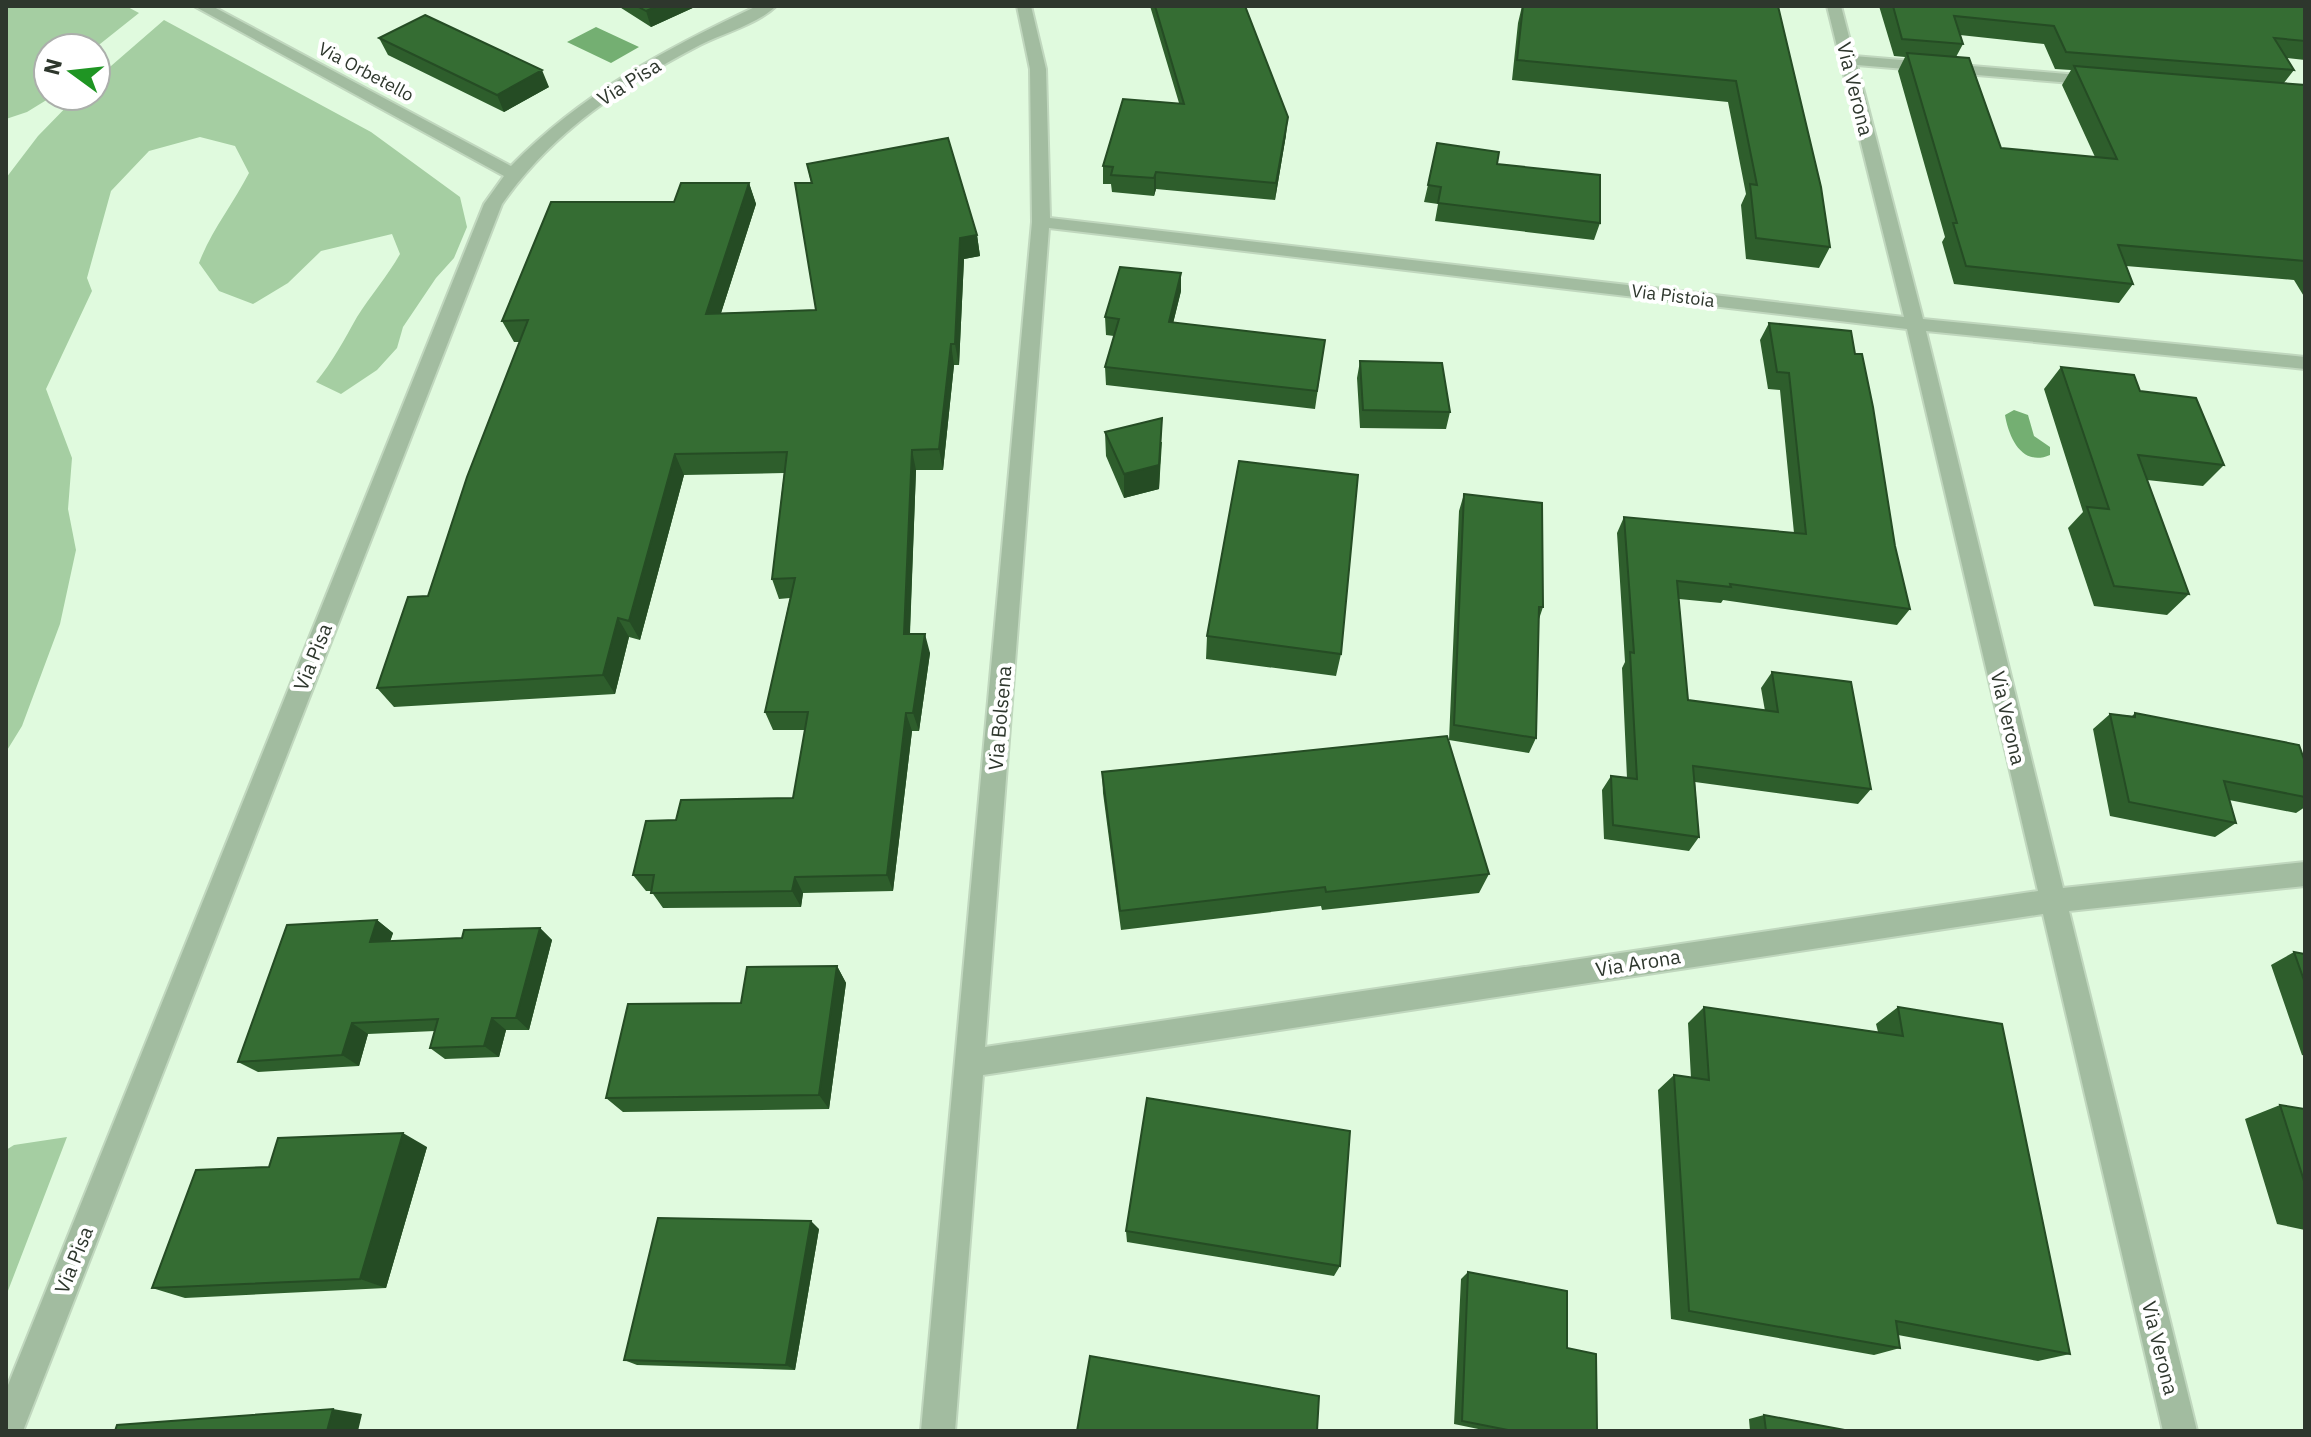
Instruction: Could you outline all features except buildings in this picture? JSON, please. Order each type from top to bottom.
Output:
[{"type":"street","name":"Via Orbetello","points":[[201,6],[513,174]]},
{"type":"street","name":"Via Pisa","points":[[6,1431],[488,216],[513,174],[560,129],[619,87],[685,48],[769,6]]},
{"type":"street","name":"Via Bolsena","points":[[938,1431],[972,1063],[1041,222],[1038,69],[1024,6]]},
{"type":"street","name":"Via Verona","points":[[1834,6],[1915,324],[2180,1431]]},
{"type":"street","points":[[1847,60],[2116,82]]},
{"type":"street","name":"Via Pistoia","points":[[1041,222],[1915,324],[2305,363]]},
{"type":"street","name":"Via Arona","points":[[972,1063],[2051,901],[2305,874]]},
{"type":"shaded area","points":[[6,6],[126,6],[139,13],[112,34],[112,32],[32,32],[32,109],[6,119]]},
{"type":"shaded area","points":[[164,20],[371,132],[460,197],[467,227],[454,258],[436,278],[403,327],[397,348],[377,370],[341,394],[316,382],[400,254],[392,234],[321,251],[288,283],[253,304],[219,291],[199,263],[249,173],[235,146],[200,137],[149,151],[111,191],[87,278],[92,291],[46,389],[72,458],[68,509],[76,550],[60,624],[22,726],[6,752],[6,178],[38,136],[61,112],[112,112],[112,65]]},
{"type":"shaded area","points":[[596,27],[639,47],[611,63],[567,42]]},
{"type":"shaded area","points":[[2014,410],[2028,415],[2034,436],[2050,447],[2050,455],[2032,457],[2018,448],[2005,415]]},
{"type":"shaded area","points":[[67,1137],[6,1296],[6,1150],[14,1145]]}]
